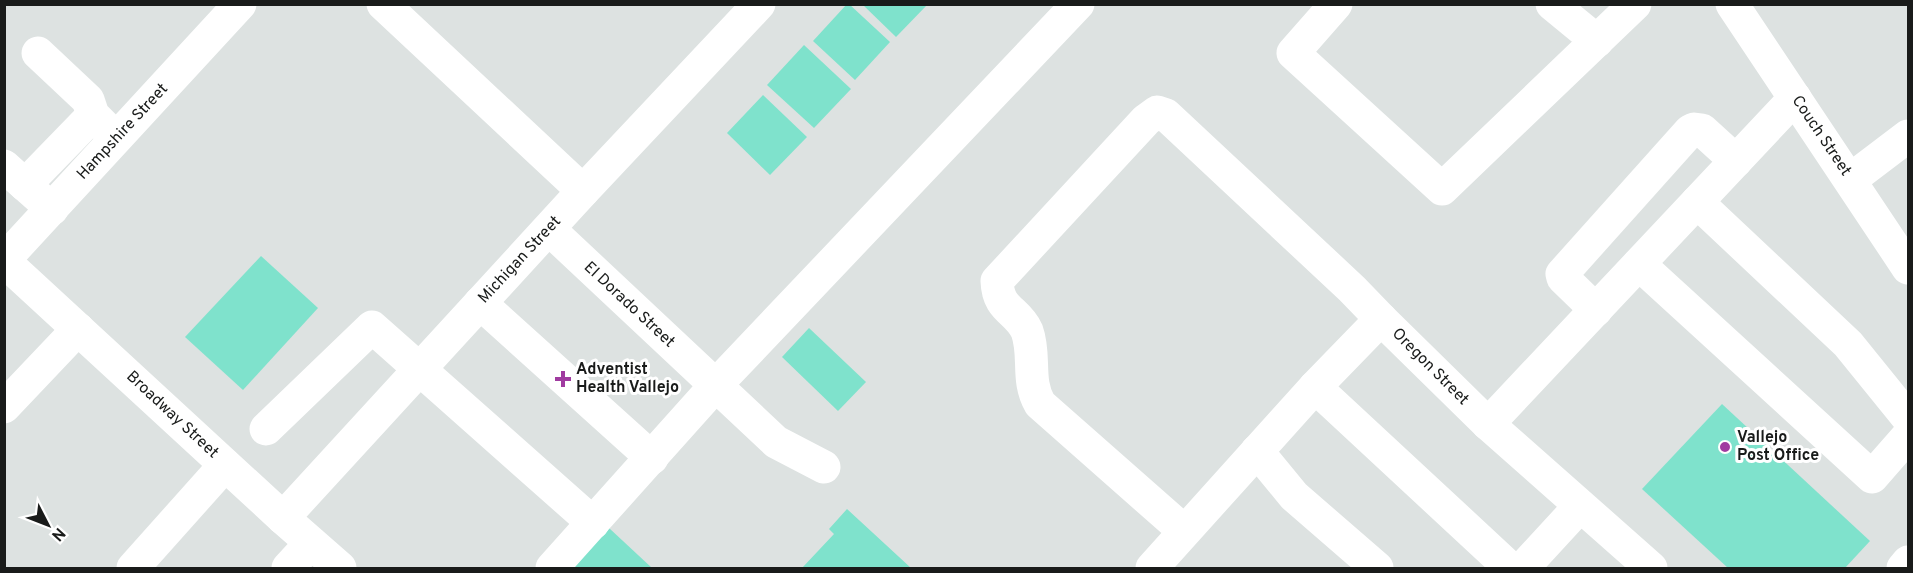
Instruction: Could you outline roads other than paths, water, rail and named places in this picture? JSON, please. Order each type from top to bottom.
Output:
[{"type":"street","name":"Hampshire Street","points":[[4,260],[240,4]]},
{"type":"street","points":[[383,4],[583,191]]},
{"type":"street","name":"Michigan Street","points":[[283,518],[583,191],[759,4]]},
{"type":"street","points":[[552,568],[715,387],[1078,4]]},
{"type":"street","points":[[1336,4],[1293,53],[1443,189],[1635,4]]},
{"type":"street","points":[[1552,4],[1597,41]]},
{"type":"street","name":"Couch Street","points":[[1732,4],[1908,268]]},
{"type":"street","points":[[38,53],[88,100],[93,115],[117,138]]},
{"type":"street","points":[[1488,424],[1795,98]]},
{"type":"street","points":[[1185,531],[1040,404],[1033,393],[1030,342],[1026,329],[1002,303],[998,292],[997,281],[1131,136],[1157,112],[1166,115],[1352,289],[1381,319]]},
{"type":"street","points":[[52,209],[15,176],[93,115]]},
{"type":"street","points":[[1596,310],[1563,278],[1562,274],[1690,131],[1702,130],[1736,161]]},
{"type":"street","points":[[1850,180],[1908,136]]},
{"type":"street","points":[[1697,202],[1848,344],[1908,418]]},
{"type":"street","name":"El Dorado Street","points":[[549,229],[776,442],[824,467]]},
{"type":"street","name":"Broadway Street","points":[[4,260],[340,568]]},
{"type":"street","points":[[1639,264],[1872,477],[1908,436]]},
{"type":"street","points":[[480,303],[652,458]]},
{"type":"street","name":"Oregon Street","points":[[1152,568],[1315,387],[1381,319],[1488,424],[1651,568]]},
{"type":"street","points":[[266,429],[372,327],[593,523]]},
{"type":"street","points":[[4,407],[78,329]]},
{"type":"street","points":[[1315,387],[1510,568]]},
{"type":"street","points":[[1257,451],[1294,496],[1377,568]]},
{"type":"street","points":[[133,568],[225,465]]},
{"type":"street","points":[[1523,568],[1580,506]]},
{"type":"street","points":[[288,568],[311,543]]},
{"type":"street","points":[[1903,568],[1908,562]]},
{"type":"place","name":"Adventist Health Vallejo","points":[[563,379]]},
{"type":"place","name":"Vallejo Post Office","points":[[1725,447]]}]
